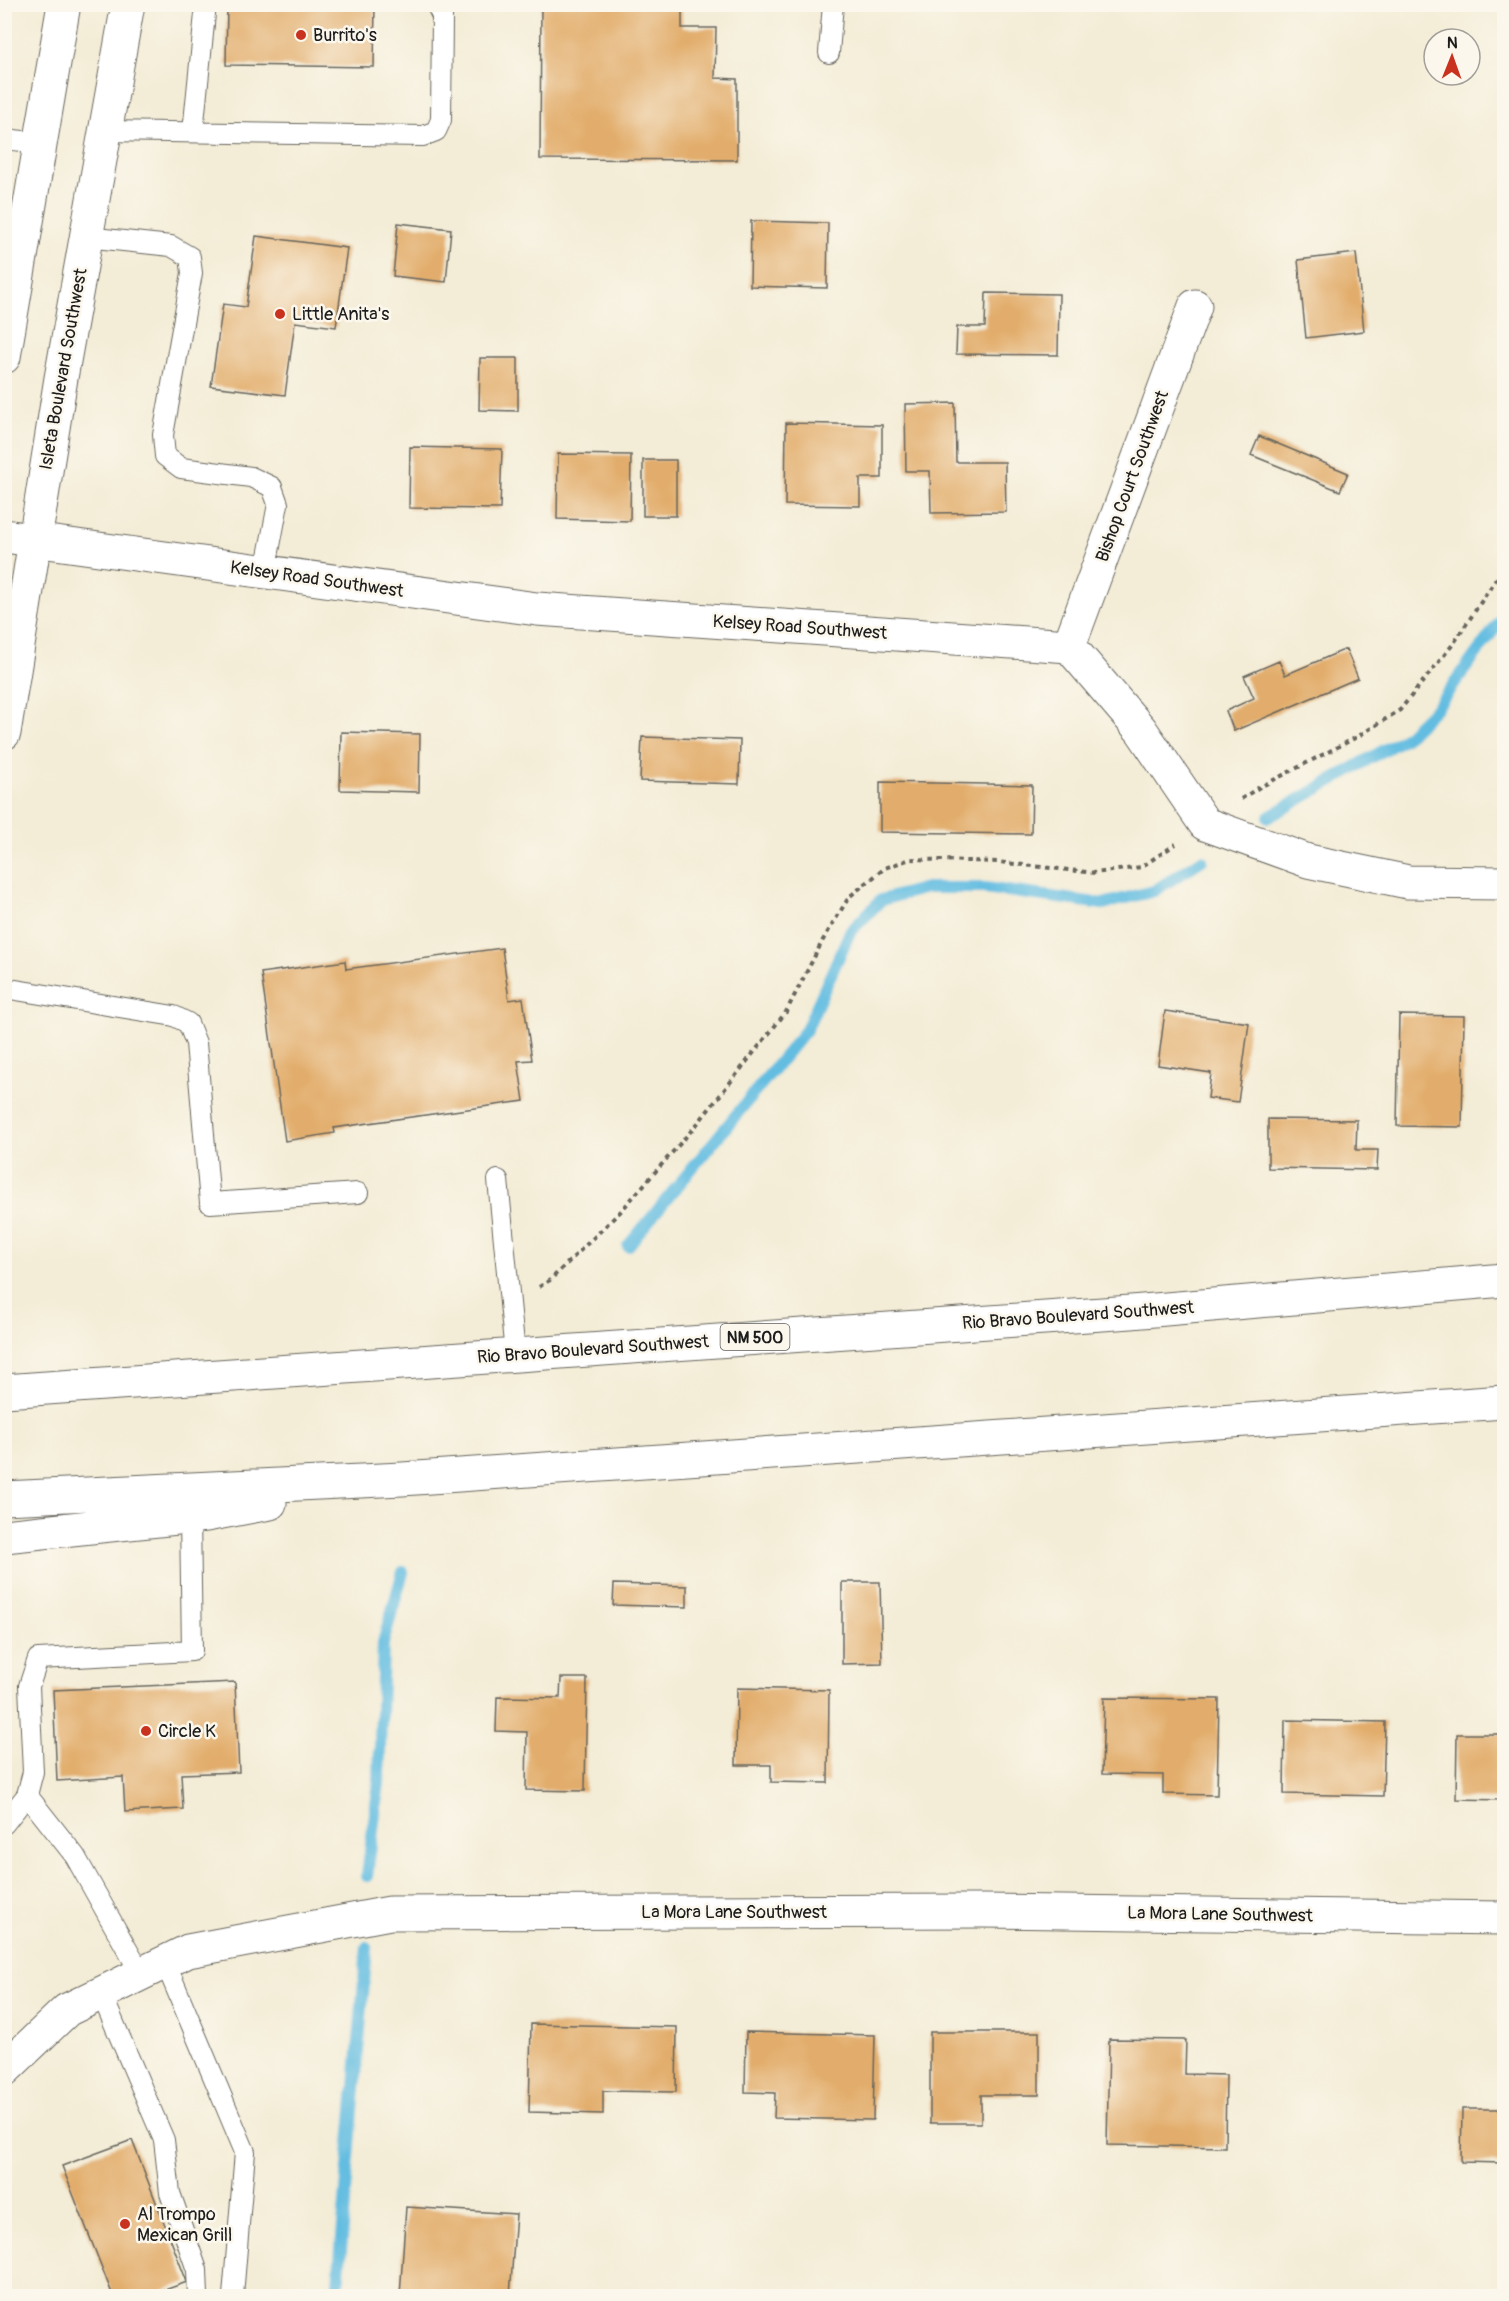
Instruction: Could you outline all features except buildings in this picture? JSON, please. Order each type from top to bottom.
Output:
[{"type":"main road","points":[[4,357],[64,4]]},
{"type":"main road","name":"Isleta Boulevard Southwest","points":[[4,734],[20,539],[86,237],[128,4]]},
{"type":"main road","name":"Bishop Court Southwest","points":[[1070,646],[1195,306]]},
{"type":"main road","name":"Kelsey Road Southwest","points":[[20,539],[537,609],[1070,646]]},
{"type":"main road","points":[[1070,646],[1141,730],[1205,824],[1308,861],[1408,882],[1504,883]]},
{"type":"main road","name":"Rio Bravo Boulevard Southwest","points":[[4,1391],[1131,1312],[1504,1280]]},
{"type":"main road","points":[[4,1498],[402,1479],[1504,1402]]},
{"type":"main road","points":[[4,1536],[190,1516],[402,1479]]},
{"type":"main road","name":"La Mora Lane Southwest","points":[[4,2070],[67,2010],[188,1951],[390,1913],[982,1911],[1504,1918]]},
{"type":"lane","points":[[193,132],[206,4]]},
{"type":"lane","points":[[105,131],[423,136],[436,131],[441,120],[442,16],[436,4]]},
{"type":"lane","points":[[829,53],[833,4]]},
{"type":"lane","points":[[4,139],[41,143]]},
{"type":"lane","points":[[86,237],[171,246],[190,256],[192,273],[163,435],[165,456],[181,468],[251,477],[272,487],[278,504],[265,572]]},
{"type":"lane","points":[[4,988],[174,1016],[188,1023],[196,1043],[210,1203],[358,1192]]},
{"type":"lane","points":[[498,1180],[515,1354]]},
{"type":"lane","points":[[4,1824],[27,1795],[33,1772],[29,1686],[38,1659],[192,1651],[190,1516]]},
{"type":"lane","points":[[27,1795],[75,1856],[153,1968],[245,2152],[233,2296]]},
{"type":"lane","points":[[101,1994],[164,2140],[170,2193],[197,2270],[198,2296]]},
{"type":"path","points":[[510,1304],[550,1280],[581,1251],[621,1211],[698,1123],[786,1012],[823,940],[849,897],[885,868],[910,859],[998,862],[1095,873],[1141,867],[1258,788],[1357,737],[1400,710],[1454,643],[1504,567]]},
{"type":"waterway","points":[[1269,817],[1405,738],[1437,707],[1504,616]]},
{"type":"waterway","points":[[628,1246],[806,1030],[850,932],[881,900],[926,888],[985,888],[1103,904],[1154,891],[1202,860]]},
{"type":"waterway","points":[[367,1876],[379,1782],[383,1643],[403,1572]]},
{"type":"waterway","points":[[337,2296],[367,1947]]},
{"type":"place","name":"Burrito's","points":[[301,35]]},
{"type":"place","name":"Little Anita's","points":[[280,314]]},
{"type":"place","name":"Circle K","points":[[146,1731]]},
{"type":"place","name":"Al Trompo Mexican Grill","points":[[125,2224]]}]
